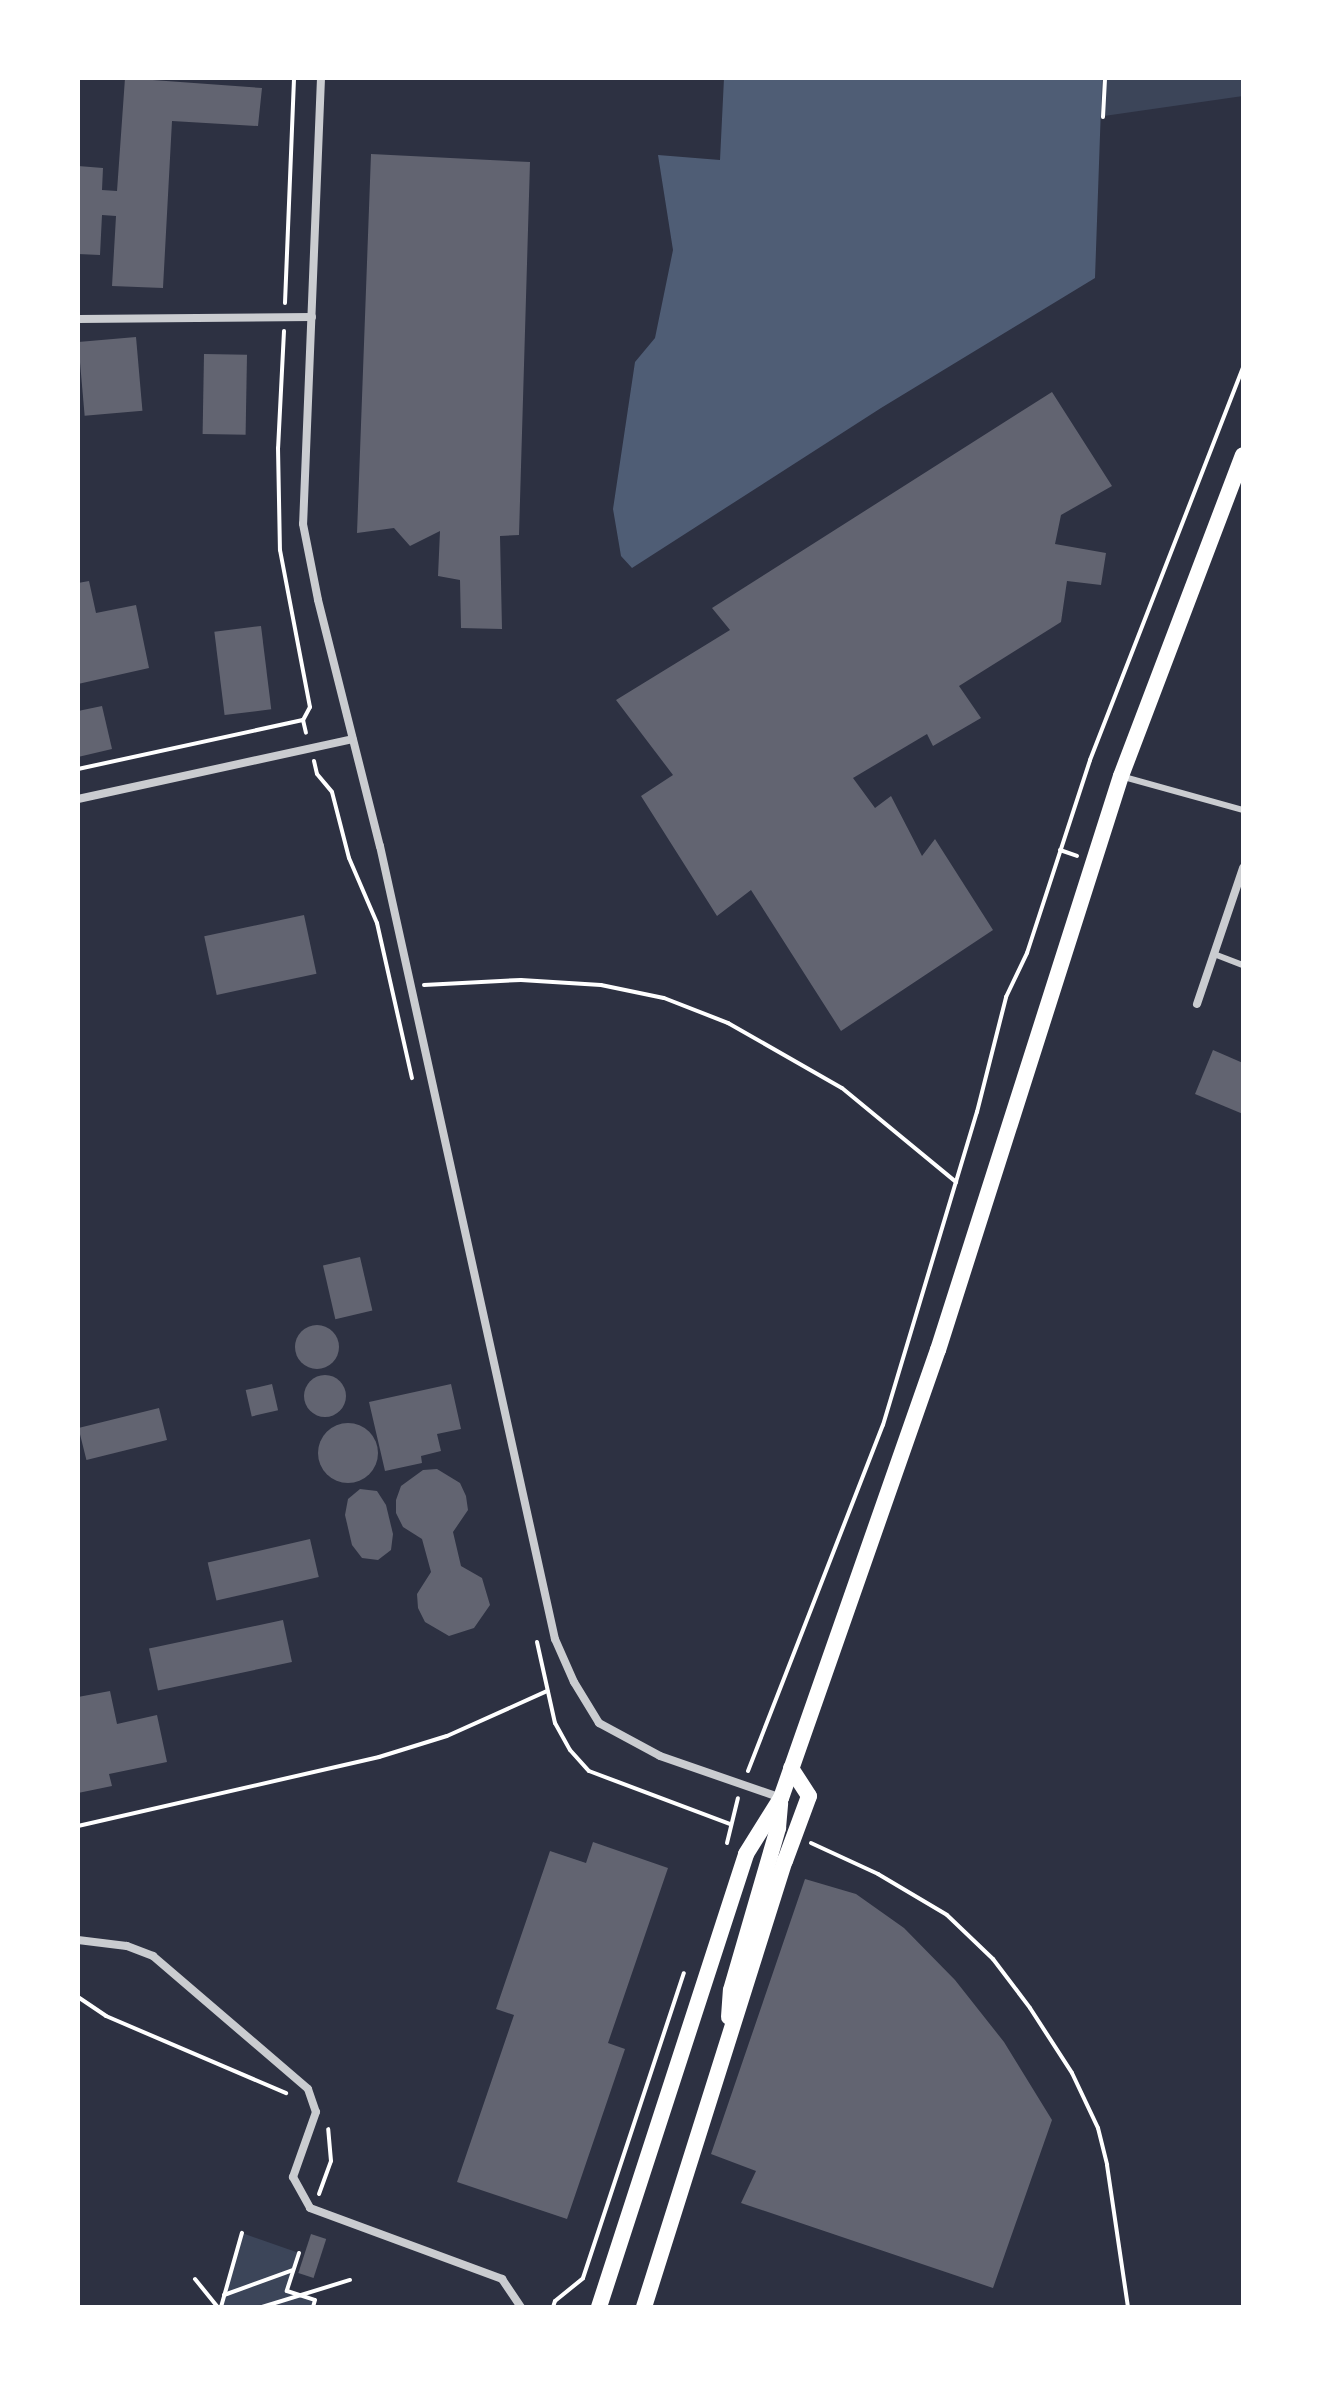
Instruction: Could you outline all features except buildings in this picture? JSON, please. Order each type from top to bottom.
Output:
[{"type":"main road","points":[[727,2046],[731,1990],[778,1828],[781,1798],[938,1350],[1121,776],[1243,455]]},
{"type":"main road","points":[[644,2307],[809,1794],[791,1768]]},
{"type":"main road","points":[[599,2307],[746,1854],[781,1798]]},
{"type":"street","points":[[321,78],[303,524],[555,1639],[574,1682],[599,1723],[660,1756],[781,1798]]},
{"type":"street","points":[[78,319],[312,317]]},
{"type":"street","points":[[78,799],[353,739]]},
{"type":"street","points":[[1197,1004],[1243,868]]},
{"type":"street","points":[[78,1940],[127,1946],[153,1956],[308,2089],[315,2115],[293,2177],[313,2209],[502,2279],[521,2307]]},
{"type":"lane","points":[[1121,776],[1243,810]]},
{"type":"lane","points":[[1214,954],[1243,965]]},
{"type":"path","points":[[294,78],[278,448],[280,550],[310,707],[303,720],[310,748],[317,774],[332,792],[349,858],[377,923],[413,1081]]},
{"type":"path","points":[[1103,117],[1105,78]]},
{"type":"path","points":[[759,1741],[883,1425],[956,1182],[1006,997],[1027,953],[1090,760],[1243,368]]},
{"type":"path","points":[[78,769],[303,720]]},
{"type":"path","points":[[393,991],[449,981],[521,980],[601,985],[664,998],[728,1023],[842,1088],[956,1182]]},
{"type":"path","points":[[534,1629],[561,1736],[589,1771],[723,1819],[730,1824],[722,1857]]},
{"type":"path","points":[[78,1826],[379,1757],[447,1736],[548,1691]]},
{"type":"path","points":[[795,1835],[878,1874],[947,1915],[993,1959],[1030,2008],[1072,2073],[1098,2128],[1107,2165],[1128,2307]]},
{"type":"path","points":[[553,2307],[555,2301],[583,2278],[688,1962]]},
{"type":"path","points":[[78,1997],[106,2016],[296,2097],[328,2126],[331,2161],[313,2209]]},
{"type":"path","points":[[195,2279],[220,2307],[242,2233]]},
{"type":"path","points":[[299,2253],[287,2291],[315,2300],[313,2307]]},
{"type":"path","points":[[224,2295],[293,2270]]},
{"type":"path","points":[[262,2307],[350,2280]]},
{"type":"shaded area","points":[[724,78],[1102,78],[1095,278],[881,408],[632,568],[621,556],[613,509],[635,362],[655,338],[673,250],[658,155],[720,160]]},
{"type":"shaded area","points":[[1098,78],[1243,78],[1243,96],[1097,117]]},
{"type":"shaded area","points":[[242,2233],[299,2253],[287,2291],[315,2300],[313,2307],[221,2307]]}]
